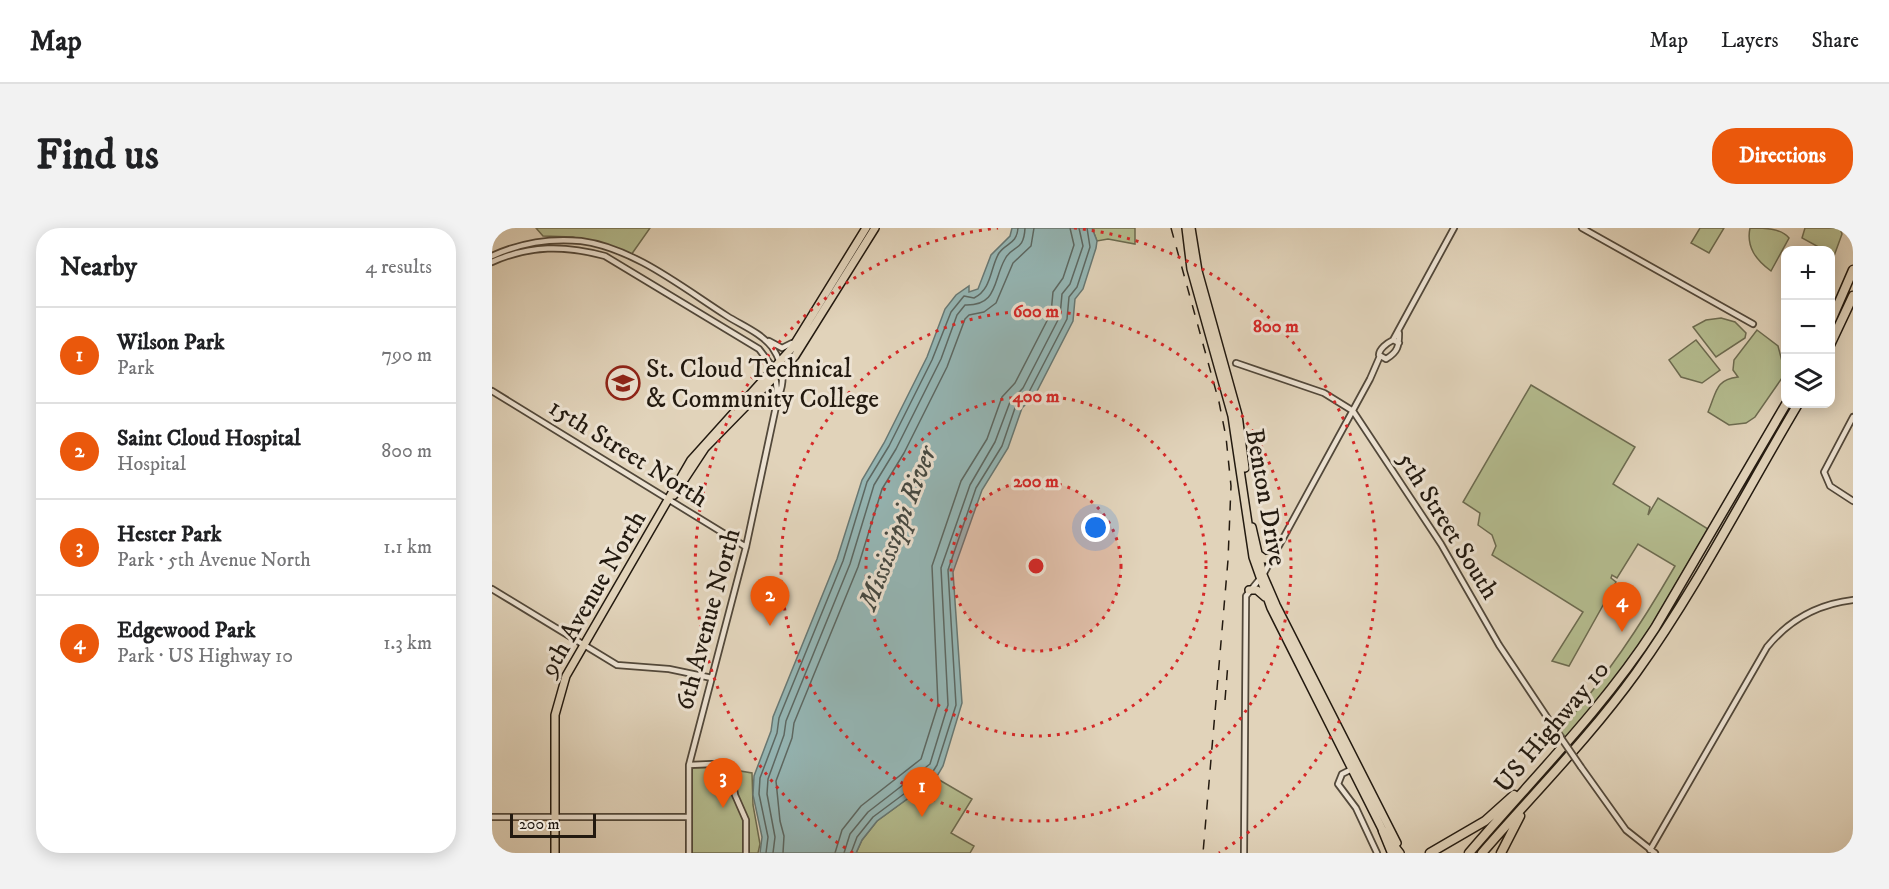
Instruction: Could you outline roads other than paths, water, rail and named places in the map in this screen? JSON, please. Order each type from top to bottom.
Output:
[{"type":"highway","points":[[1835,311],[1853,270]]},
{"type":"highway","points":[[1835,334],[1853,296]]},
{"type":"highway","name":"US Highway 10","points":[[1469,853],[1602,701],[1641,649],[1784,408]]},
{"type":"highway","points":[[1482,853],[1559,767],[1624,689],[1655,646],[1796,408]]},
{"type":"highway","points":[[1430,853],[1485,821],[1556,755]]},
{"type":"highway","points":[[1501,853],[1515,824],[1559,767]]},
{"type":"highway","points":[[1383,831],[1392,853]]},
{"type":"main road","name":"9th Avenue North","points":[[778,369],[866,228]]},
{"type":"main road","name":"9th Avenue North","points":[[555,853],[556,707],[562,684],[701,445],[806,340],[875,228]]},
{"type":"main road","name":"Benton Drive","points":[[1186,228],[1191,269],[1218,376],[1232,416],[1249,536],[1267,599],[1354,768],[1401,853]]},
{"type":"main road","name":"Benton Drive","points":[[1191,228],[1195,259],[1238,415],[1261,577],[1383,831],[1401,853]]},
{"type":"main road","points":[[1215,336],[1220,338],[1225,335]]},
{"type":"main road","points":[[1258,554],[1265,559],[1274,556]]},
{"type":"main road","points":[[1250,590],[1259,592],[1267,599]]},
{"type":"street","points":[[1244,853],[1244,603],[1250,590],[1274,556],[1376,369],[1381,349],[1393,340],[1399,331],[1454,228]]},
{"type":"street","points":[[1582,228],[1753,324]]},
{"type":"street","points":[[492,256],[509,248],[558,240],[607,247],[634,259],[763,338],[785,348],[807,324]]},
{"type":"street","points":[[492,262],[511,253],[536,248],[580,249],[605,256],[759,349],[778,369]]},
{"type":"street","points":[[1376,369],[1397,350],[1399,331]]},
{"type":"street","points":[[763,338],[778,369]]},
{"type":"street","points":[[1393,340],[1399,343]]},
{"type":"street","points":[[1380,356],[1386,359]]},
{"type":"street","name":"5th Street South","points":[[1236,363],[1324,393],[1353,411],[1441,544],[1499,645],[1557,732],[1626,830],[1652,851]]},
{"type":"street","name":"6th Avenue North","points":[[689,853],[689,765],[746,547],[782,387],[778,369]]},
{"type":"street","name":"15th Street North","points":[[492,391],[746,547]]},
{"type":"street","points":[[1853,417],[1824,472],[1830,486],[1853,501]]},
{"type":"street","points":[[492,589],[620,667],[669,669],[712,678]]},
{"type":"street","points":[[1652,851],[1767,647],[1781,632],[1808,613],[1853,600]]},
{"type":"street","points":[[689,765],[712,764],[724,767],[734,779],[735,795],[746,820],[746,853]]},
{"type":"street","points":[[1354,768],[1342,774],[1338,784],[1356,808],[1377,853]]},
{"type":"street","points":[[492,817],[689,817]]},
{"type":"water","name":"Mississippi River","points":[[1012,228],[1092,228],[1097,241],[1083,289],[1075,299],[1073,321],[1035,395],[1022,408],[1008,448],[982,490],[953,572],[962,703],[943,766],[936,778],[877,821],[862,840],[856,853],[760,853],[762,837],[753,795],[754,776],[771,731],[773,717],[837,559],[862,480],[884,443],[927,357],[945,309],[956,295],[969,286],[969,292],[978,289],[991,255],[1010,236]]},
{"type":"railway","points":[[1171,228],[1219,402],[1226,437],[1231,486],[1228,560],[1203,853]]},
{"type":"railway","points":[[1225,700],[1228,663]]},
{"type":"place","name":"St. Cloud Technical & Community College","points":[[623,383]]},
{"type":"place","name":"Saint Cloud Hospital","points":[[770,626]]},
{"type":"place","name":"Edgewood Park","points":[[1622,632]]},
{"type":"place","name":"Hester Park","points":[[723,808]]},
{"type":"place","name":"Wilson Park","points":[[922,817]]}]
